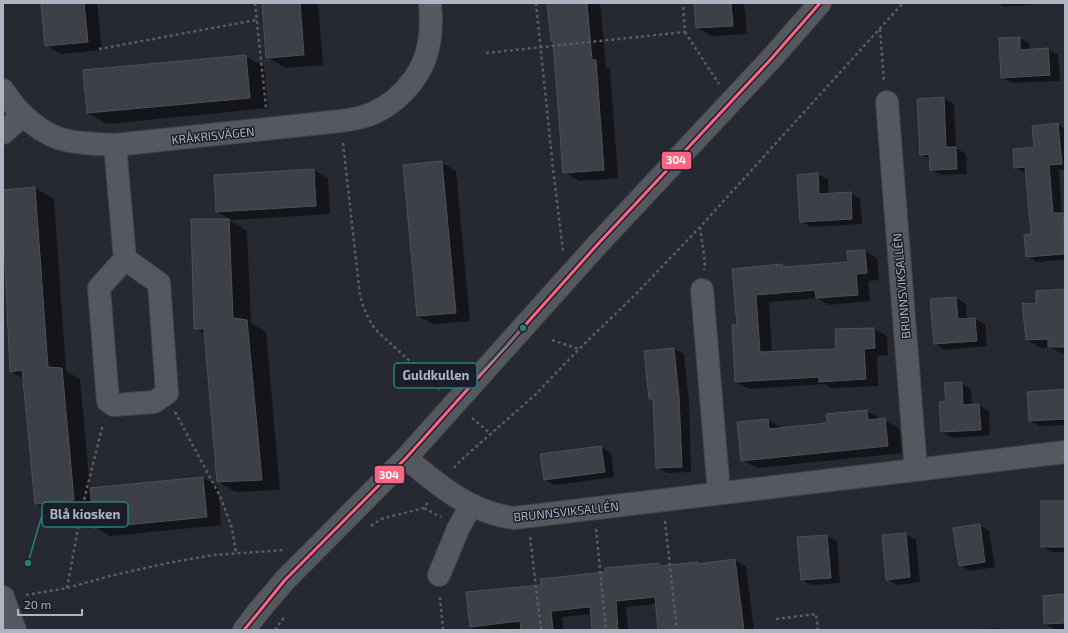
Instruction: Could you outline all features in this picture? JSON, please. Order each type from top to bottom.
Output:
[{"type":"street","name":"KRÅKRISVÄGEN","points":[[3,90],[23,115],[51,135],[68,141],[115,145],[341,121],[363,117],[388,104],[407,87],[421,66],[429,44],[431,21],[430,3]]},
{"type":"street","points":[[244,630],[285,580],[406,458],[597,245],[771,59],[820,3]]},
{"type":"street","name":"BRUNNSVIKSALLÉN","points":[[887,102],[916,470]]},
{"type":"street","points":[[3,132],[23,115]]},
{"type":"street","points":[[115,145],[125,259],[99,288],[108,400],[114,405],[154,402],[167,393],[159,283],[125,259]]},
{"type":"street","points":[[702,290],[719,493]]},
{"type":"street","name":"BRUNNSVIKSALLÉN","points":[[406,458],[458,498],[499,516],[514,518],[1065,452]]},
{"type":"street","points":[[439,574],[458,529],[471,505]]},
{"type":"street","points":[[4,599],[15,630]]},
{"type":"path","points":[[255,3],[268,129]]},
{"type":"path","points":[[536,3],[563,252]]},
{"type":"path","points":[[683,3],[685,32],[730,102]]},
{"type":"path","points":[[368,528],[381,520],[424,508],[440,485],[461,460],[535,395],[579,349],[632,298],[700,227],[903,3]]},
{"type":"path","points":[[100,49],[256,20]]},
{"type":"path","points":[[880,29],[887,102]]},
{"type":"path","points":[[486,53],[685,32]]},
{"type":"path","points":[[341,121],[360,296],[369,322],[456,404],[491,434]]},
{"type":"path","points":[[700,227],[705,262],[702,290]]},
{"type":"path","points":[[552,340],[579,349]]},
{"type":"path","points":[[164,395],[176,413],[220,496],[232,528],[236,553]]},
{"type":"path","points":[[67,588],[81,512],[108,400]]},
{"type":"path","points":[[663,500],[677,630]]},
{"type":"path","points":[[594,509],[606,630]]},
{"type":"path","points":[[528,517],[541,630]]},
{"type":"path","points":[[4,599],[67,588],[110,576],[168,563],[214,555],[317,547]]},
{"type":"path","points":[[439,574],[438,586],[443,630]]},
{"type":"path","points":[[275,630],[288,613]]},
{"type":"path","points":[[776,618],[816,614],[818,630]]},
{"type":"building","points":[[41,3],[84,3],[88,42],[45,46]]},
{"type":"building","points":[[262,3],[300,3],[304,55],[266,58]]},
{"type":"building","points":[[547,3],[587,3],[592,60],[596,60],[604,170],[563,173],[553,41],[551,41]]},
{"type":"building","points":[[694,3],[731,3],[733,26],[696,28]]},
{"type":"building","points":[[1020,37],[1020,50],[1048,48],[1050,75],[1001,78],[999,38]]},
{"type":"building","points":[[246,55],[250,98],[87,113],[83,70]]},
{"type":"building","points":[[944,97],[946,147],[956,147],[957,169],[930,170],[929,154],[920,155],[917,99]]},
{"type":"building","points":[[1058,123],[1062,164],[1049,165],[1053,213],[1063,213],[1065,254],[1026,257],[1024,235],[1031,234],[1025,167],[1014,168],[1013,149],[1034,147],[1032,126]]},
{"type":"building","points":[[442,161],[456,313],[417,316],[403,165]]},
{"type":"building","points":[[314,169],[316,206],[216,212],[214,175]]},
{"type":"building","points":[[818,173],[819,194],[851,192],[852,219],[800,222],[797,175]]},
{"type":"building","points":[[35,187],[48,367],[62,368],[74,500],[35,504],[22,370],[10,372],[3,190]]},
{"type":"building","points":[[191,219],[229,219],[233,318],[247,320],[262,480],[217,482],[204,329],[194,329]]},
{"type":"building","points":[[865,250],[867,273],[856,274],[858,295],[816,298],[815,290],[756,295],[760,352],[836,349],[835,329],[874,328],[875,348],[864,349],[866,379],[819,382],[819,377],[735,382],[732,325],[737,325],[732,269],[782,264],[783,267],[848,262],[847,251]]},
{"type":"building","points":[[1065,289],[1065,347],[1048,347],[1048,339],[1026,340],[1022,303],[1036,304],[1036,291]]},
{"type":"building","points":[[956,297],[958,319],[975,318],[977,341],[934,344],[930,299]]},
{"type":"building","points":[[674,348],[679,396],[682,467],[656,468],[653,399],[649,399],[644,351]]},
{"type":"building","points":[[962,382],[963,405],[979,404],[981,430],[941,432],[939,402],[946,401],[944,383]]},
{"type":"building","points":[[1065,389],[1065,419],[1029,421],[1027,392]]},
{"type":"building","points":[[867,410],[868,420],[885,418],[888,446],[741,461],[737,422],[768,419],[769,429],[827,423],[826,414]]},
{"type":"building","points":[[601,446],[605,472],[544,480],[540,454]]},
{"type":"building","points":[[203,477],[207,517],[94,528],[90,488]]},
{"type":"building","points":[[1041,501],[1065,501],[1065,547],[1041,547]]},
{"type":"building","points":[[980,524],[985,562],[959,566],[953,528]]},
{"type":"building","points":[[906,533],[910,577],[886,580],[882,535]]},
{"type":"building","points":[[827,535],[831,578],[801,580],[797,537]]},
{"type":"building","points":[[735,559],[744,630],[658,630],[655,597],[616,601],[618,630],[592,630],[590,607],[551,611],[553,630],[521,630],[520,621],[470,627],[466,592],[541,585],[540,579],[605,572],[605,568],[659,563],[659,566],[698,562],[698,564]]},
{"type":"building","points":[[1065,594],[1065,623],[1044,624],[1043,596]]},
{"type":"transit line","name":"304","points":[[244,630],[285,580],[406,458],[597,245],[771,59],[820,3]]},
{"type":"place","name":"Guldkullen","points":[[523,328]]},
{"type":"place","name":"Blå kiosken","points":[[28,563]]}]
